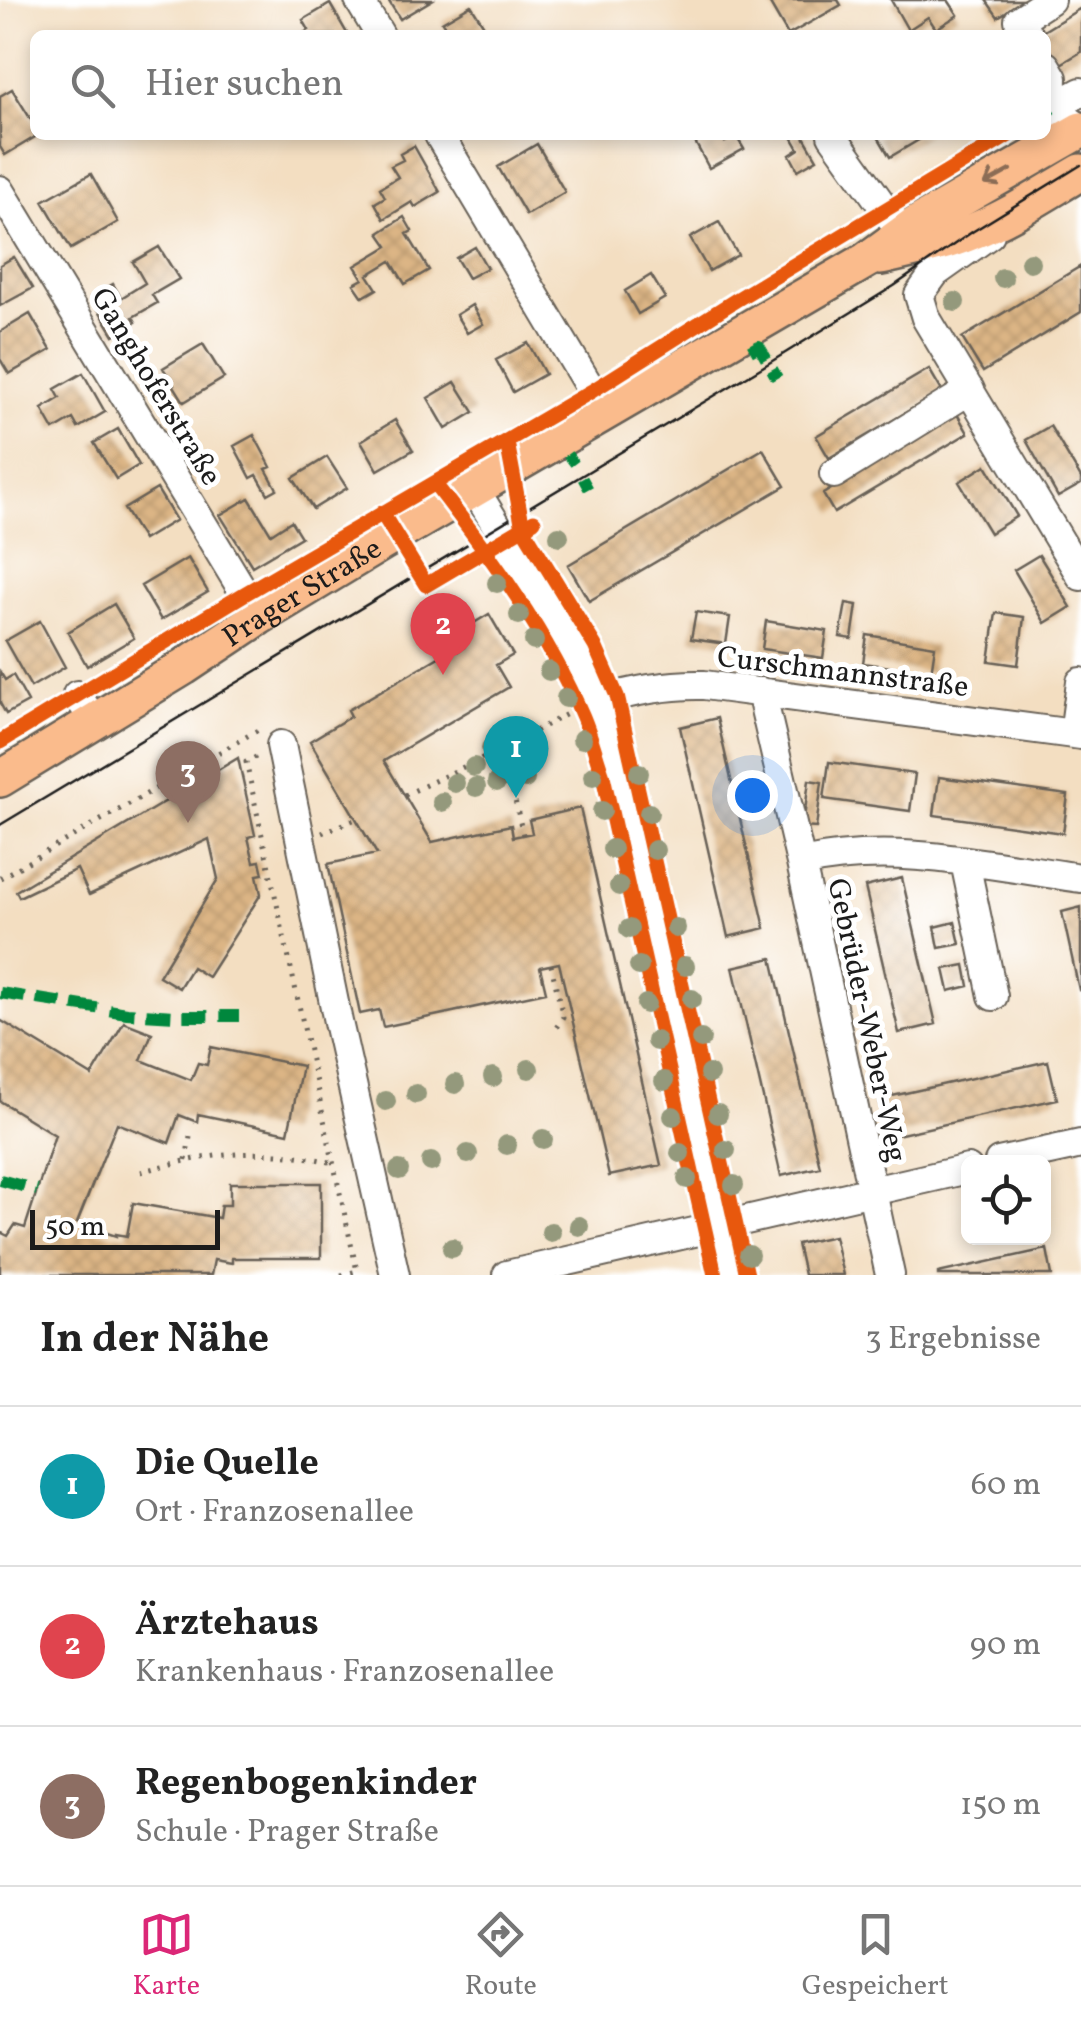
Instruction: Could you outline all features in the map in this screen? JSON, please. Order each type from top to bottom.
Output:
[{"type":"main road","name":"Prager Straße","points":[[0,779],[86,708],[184,667],[259,616],[867,260],[949,204],[1081,129]]},
{"type":"main road","name":"Prager Straße","points":[[867,260],[972,232],[1081,172]]},
{"type":"street","points":[[359,0],[377,30]]},
{"type":"street","points":[[1025,30],[1019,20],[1050,0]]},
{"type":"street","points":[[1051,75],[1052,108]]},
{"type":"street","points":[[1052,108],[1081,92]]},
{"type":"street","points":[[1052,108],[1081,129]]},
{"type":"street","points":[[442,140],[605,413]]},
{"type":"street","points":[[836,140],[902,234]]},
{"type":"street","name":"Ganghoferstraße","points":[[0,190],[259,616]]},
{"type":"street","points":[[1018,210],[936,273],[919,295],[926,318],[1081,576]]},
{"type":"street","points":[[834,474],[970,390]]},
{"type":"street","points":[[474,488],[562,632],[580,708],[612,752],[730,1275]]},
{"type":"street","points":[[1078,735],[1081,682]]},
{"type":"street","name":"Curschmannstraße","points":[[580,708],[638,690],[675,684],[1078,735]]},
{"type":"street","name":"Gebrüder-Weber-Weg","points":[[761,692],[802,863],[890,1275]]},
{"type":"street","points":[[281,745],[395,1275]]},
{"type":"street","name":"Gebrüder-Weber-Weg","points":[[802,863],[827,857],[902,853],[1081,878]]},
{"type":"street","points":[[965,862],[993,996]]},
{"type":"street","points":[[1031,1155],[1081,1144]]},
{"type":"street","points":[[524,1273],[961,1171]]},
{"type":"path","points":[[405,795],[580,708]]},
{"type":"path","points":[[0,878],[258,730],[281,745]]},
{"type":"path","points":[[281,745],[246,762],[357,1271],[341,1275]]},
{"type":"path","points":[[504,748],[523,835]]},
{"type":"path","points":[[316,835],[356,819]]},
{"type":"path","points":[[551,965],[563,1017],[554,1031]]},
{"type":"path","points":[[186,1160],[190,1137]]},
{"type":"path","points":[[141,1172],[186,1160],[252,1152],[292,1154],[334,1164]]},
{"type":"building","points":[[388,0],[432,0],[400,19]]},
{"type":"building","points":[[778,0],[838,0],[841,5],[797,30],[785,30],[770,4]]},
{"type":"building","points":[[891,0],[948,0],[958,15],[936,29],[928,17],[908,30]]},
{"type":"building","points":[[986,0],[1024,0],[998,17]]},
{"type":"building","points":[[330,4],[345,30],[309,30],[303,20]]},
{"type":"building","points":[[471,5],[486,29],[447,30],[442,22]]},
{"type":"building","points":[[1081,8],[1081,52],[1059,65],[1051,52],[1051,30],[1045,30]]},
{"type":"building","points":[[12,89],[30,118],[30,140],[5,155],[0,147],[0,96]]},
{"type":"building","points":[[738,140],[744,149],[709,168],[695,142]]},
{"type":"building","points":[[794,140],[806,140],[817,159],[798,170],[790,155],[799,149]]},
{"type":"building","points":[[880,140],[919,140],[890,157]]},
{"type":"building","points":[[537,144],[565,192],[526,215],[498,167]]},
{"type":"building","points":[[414,146],[440,192],[415,207],[412,202],[384,219],[375,203],[385,197],[380,188],[398,177],[391,166],[403,160],[400,154]]},
{"type":"building","points":[[91,174],[118,222],[71,249],[43,201]]},
{"type":"building","points":[[404,217],[412,231],[407,234],[429,270],[405,284],[391,261],[368,275],[377,289],[363,297],[354,284],[363,279],[355,266],[388,246],[379,233]]},
{"type":"building","points":[[719,222],[738,255],[709,271],[690,238]]},
{"type":"building","points":[[159,247],[179,279],[152,295],[157,303],[133,317],[136,322],[114,335],[91,297],[113,284],[121,298],[145,283],[133,262]]},
{"type":"building","points":[[475,247],[487,268],[468,278],[456,258]]},
{"type":"building","points":[[14,257],[33,288],[0,306],[0,265]]},
{"type":"building","points":[[1081,266],[1081,312],[983,372],[962,338]]},
{"type":"building","points":[[651,275],[665,298],[638,314],[625,291]]},
{"type":"building","points":[[472,305],[483,324],[467,333],[456,315]]},
{"type":"building","points":[[30,314],[51,350],[9,374],[0,359],[0,332]]},
{"type":"building","points":[[528,343],[545,374],[513,392],[496,360]]},
{"type":"building","points":[[203,344],[224,378],[184,402],[163,368]]},
{"type":"building","points":[[929,369],[942,391],[829,458],[816,436]]},
{"type":"building","points":[[83,373],[105,412],[78,428],[73,419],[54,430],[42,409],[60,398],[55,389]]},
{"type":"building","points":[[455,382],[474,412],[446,429],[428,398]]},
{"type":"building","points":[[957,414],[968,433],[834,513],[823,494]]},
{"type":"building","points":[[395,420],[413,450],[378,470],[361,441]]},
{"type":"building","points":[[1050,426],[1081,478],[1081,484],[1058,497],[1026,440]]},
{"type":"building","points":[[118,429],[139,465],[116,479],[94,443]]},
{"type":"building","points":[[254,435],[271,467],[266,469],[277,489],[268,494],[257,475],[251,478],[234,446]]},
{"type":"building","points":[[763,449],[785,486],[589,601],[568,565]]},
{"type":"building","points":[[327,457],[347,488],[313,509],[293,478]]},
{"type":"building","points":[[986,465],[1017,516],[990,533],[959,482]]},
{"type":"building","points":[[157,489],[176,520],[143,540],[124,509]]},
{"type":"building","points":[[249,498],[271,534],[291,521],[301,537],[252,566],[220,515]]},
{"type":"building","points":[[1039,555],[1071,607],[1045,623],[1014,570]]},
{"type":"building","points":[[188,558],[208,592],[161,620],[141,586]]},
{"type":"building","points":[[846,603],[857,605],[852,639],[840,637]]},
{"type":"building","points":[[114,604],[134,638],[87,666],[68,632]]},
{"type":"building","points":[[696,612],[730,617],[726,644],[691,639]]},
{"type":"building","points":[[996,613],[1024,617],[1018,665],[989,661]]},
{"type":"building","points":[[489,614],[513,655],[496,665],[509,687],[384,761],[432,842],[511,825],[513,837],[532,833],[529,820],[580,808],[661,1165],[609,1176],[559,963],[540,967],[546,992],[383,1027],[379,1010],[360,1014],[328,864],[377,854],[310,741],[351,716],[348,710],[456,647],[458,651],[464,647],[456,634]]},
{"type":"building","points":[[40,621],[65,667],[31,687],[5,641]]},
{"type":"building","points":[[766,621],[827,631],[823,658],[762,649]]},
{"type":"building","points":[[867,635],[935,646],[931,673],[863,663]]},
{"type":"building","points":[[0,672],[5,680],[13,675],[28,702],[6,714],[0,703]]},
{"type":"building","points":[[717,718],[765,928],[728,937],[680,727]]},
{"type":"building","points":[[238,758],[255,835],[248,837],[254,862],[260,861],[263,874],[257,875],[261,894],[208,977],[192,967],[179,988],[159,976],[218,879],[209,839],[89,895],[77,869],[19,897],[16,891]]},
{"type":"building","points":[[829,762],[915,774],[910,811],[824,799]]},
{"type":"building","points":[[939,777],[1068,795],[1063,833],[934,815]]},
{"type":"building","points":[[809,780],[822,782],[816,828],[803,827]]},
{"type":"building","points":[[902,878],[936,1024],[899,1033],[865,887]]},
{"type":"building","points":[[1081,907],[1081,989],[1079,990],[1062,912]]},
{"type":"building","points":[[955,922],[960,944],[939,948],[935,927]]},
{"type":"building","points":[[772,958],[820,1167],[781,1176],[733,967]]},
{"type":"building","points":[[965,965],[969,986],[949,991],[944,969]]},
{"type":"building","points":[[0,1020],[92,1076],[124,1022],[152,1033],[141,1060],[191,1080],[198,1063],[207,1065],[211,1047],[302,1066],[288,1133],[198,1114],[197,1122],[179,1115],[169,1143],[117,1123],[77,1223],[127,1236],[133,1203],[219,1218],[221,1205],[230,1205],[230,1183],[321,1183],[321,1258],[232,1258],[232,1263],[214,1260],[211,1275],[0,1275],[0,1232],[8,1236],[15,1225],[25,1228],[55,1135],[0,1101]]},
{"type":"building","points":[[1048,1061],[1057,1099],[888,1137],[879,1099]]},
{"type":"building","points":[[834,1236],[843,1275],[804,1275],[797,1244]]},
{"type":"building","points":[[1047,1249],[1052,1275],[938,1275],[938,1273]]},
{"type":"tram line","points":[[0,825],[769,363],[1081,165]]},
{"type":"marked path","points":[[750,351],[759,346],[777,378]]},
{"type":"marked path","points":[[567,462],[575,456]]},
{"type":"marked path","points":[[581,486],[590,481]]},
{"type":"marked path","points":[[0,993],[127,1013],[239,1016]]},
{"type":"marked path","points":[[0,1180],[37,1190]]},
{"type":"cycle path","points":[[0,742],[592,391],[1001,140]]},
{"type":"cycle path","points":[[507,442],[523,528],[595,646],[617,696],[747,1275]]},
{"type":"cycle path","points":[[435,484],[535,626],[589,731],[603,776],[715,1275]]},
{"type":"cycle path","points":[[382,513],[426,585],[534,521]]},
{"type":"place","name":"Ärztehaus","points":[[443,675]]},
{"type":"place","name":"Die Quelle","points":[[516,798]]},
{"type":"place","name":"Regenbogenkinder","points":[[188,823]]}]
